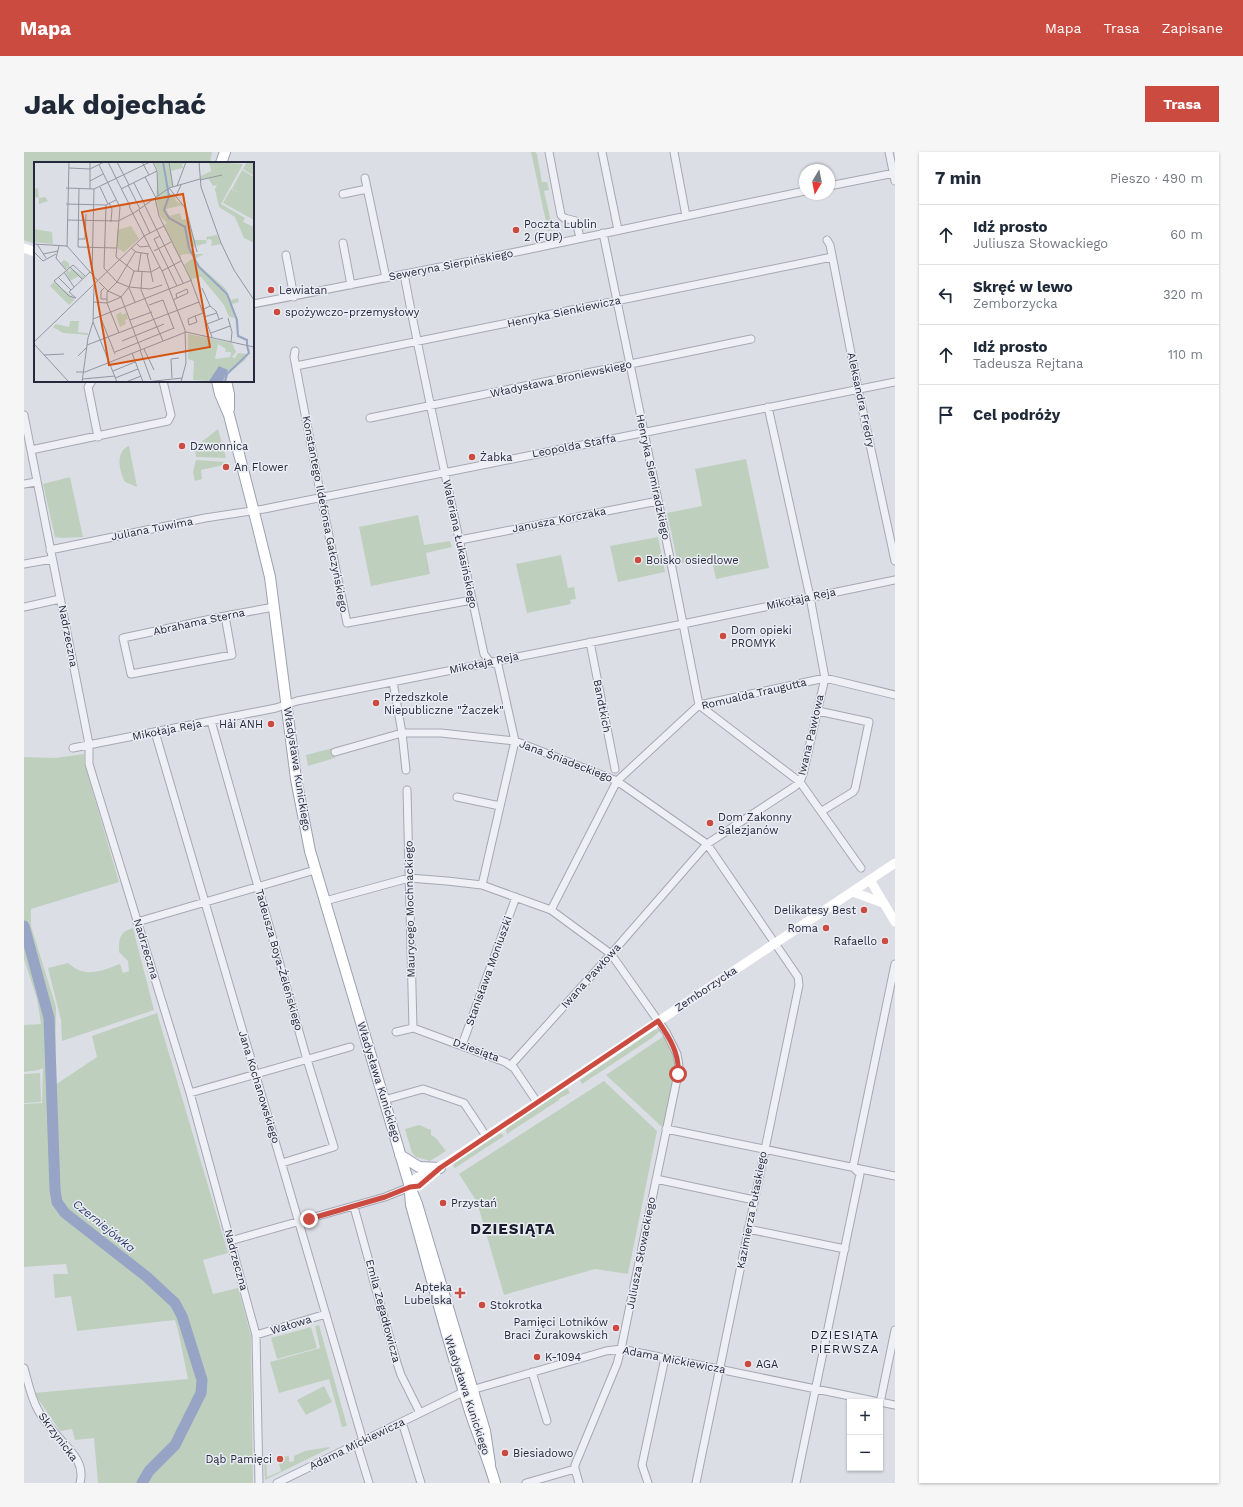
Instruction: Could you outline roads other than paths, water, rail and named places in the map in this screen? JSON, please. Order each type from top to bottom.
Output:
[{"type":"main road","points":[[221,162],[225,152]]},
{"type":"main road","points":[[229,152],[230,162]]},
{"type":"main road","name":"Władysława Kunickiego","points":[[217,382],[220,394],[229,415],[266,561],[274,607],[298,793],[316,870],[410,1187],[411,1206],[440,1312],[468,1391],[485,1431],[490,1464],[495,1483]]},
{"type":"main road","name":"Władysława Kunickiego","points":[[226,382],[229,394],[229,415]]},
{"type":"main road","points":[[400,1156],[419,1167],[440,1168]]},
{"type":"street","points":[[548,152],[561,214],[564,218],[576,221],[580,238]]},
{"type":"street","points":[[602,152],[618,230]]},
{"type":"street","points":[[674,152],[686,216]]},
{"type":"street","points":[[835,185],[894,176],[889,152]]},
{"type":"street","points":[[365,178],[386,278]]},
{"type":"street","points":[[343,194],[367,189]]},
{"type":"street","name":"Seweryna Sierpińskiego","points":[[254,305],[799,192]]},
{"type":"street","name":"Henryka Siemiradzkiego","points":[[603,233],[698,705]]},
{"type":"street","name":"Aleksandra Fredry","points":[[827,240],[830,245],[858,390],[895,561]]},
{"type":"street","points":[[343,243],[351,285]]},
{"type":"street","points":[[24,248],[34,252]]},
{"type":"street","points":[[286,255],[294,297]]},
{"type":"street","name":"Henryka Sienkiewicza","points":[[296,366],[832,257]]},
{"type":"street","name":"Waleriana Łukasińskiego","points":[[404,274],[484,654],[490,662],[498,665],[515,741],[482,885]]},
{"type":"street","name":"Władysława Broniewskiego","points":[[370,418],[751,339]]},
{"type":"street","name":"Konstantego Ildefonsa Gałczyńskiego","points":[[295,351],[294,357],[347,623],[472,600]]},
{"type":"street","points":[[91,382],[88,387],[98,437]]},
{"type":"street","points":[[31,450],[168,421],[171,415],[164,382]]},
{"type":"street","name":"Leopolda Staffa","points":[[254,511],[895,382]]},
{"type":"street","name":"Iwana Pawłowa","points":[[511,1065],[612,954],[707,844],[800,782],[825,678],[810,597],[768,407]]},
{"type":"street","name":"Nadrzeczna","points":[[24,415],[36,482],[89,744],[89,764],[190,1093],[256,1335],[259,1483]]},
{"type":"street","points":[[24,484],[36,482]]},
{"type":"street","name":"Janusza Korczaka","points":[[460,540],[658,501]]},
{"type":"street","name":"Juliana Tuwima","points":[[50,550],[198,520],[254,511]]},
{"type":"street","points":[[24,564],[52,559]]},
{"type":"street","name":"Mikołaja Reja","points":[[73,748],[276,708],[286,703],[895,580]]},
{"type":"street","points":[[24,606],[60,599]]},
{"type":"street","name":"Abrahama Sterna","points":[[225,616],[232,655],[131,674],[124,638],[225,616],[274,607]]},
{"type":"street","name":"Bandtkich","points":[[590,642],[615,769]]},
{"type":"street","name":"Romualda Traugutta","points":[[551,910],[617,781],[698,705],[825,678],[895,695]]},
{"type":"street","points":[[393,682],[402,733],[406,770]]},
{"type":"street","points":[[698,705],[800,782],[861,868]]},
{"type":"street","points":[[818,711],[869,722],[855,789],[853,792],[822,811]]},
{"type":"street","name":"Tadeusza Boya-Żeleńskiego","points":[[211,721],[307,1059],[334,1147],[282,1163]]},
{"type":"street","name":"Jana Kochanowskiego","points":[[155,732],[326,1314],[360,1442],[369,1483]]},
{"type":"street","name":"Jana Śniadeckiego","points":[[335,752],[402,733],[441,733],[515,741],[617,781],[707,844],[776,943]]},
{"type":"street","name":"Maurycego Mochnackiego","points":[[407,790],[413,1028]]},
{"type":"street","points":[[457,797],[500,806]]},
{"type":"street","name":"Zemborzycka","points":[[410,1187],[415,1179],[440,1168],[895,863]]},
{"type":"street","points":[[137,922],[316,870]]},
{"type":"street","name":"Juliusza Słowackiego","points":[[325,901],[409,878],[482,885],[551,910],[612,954],[666,1032],[677,1054],[678,1074],[618,1364],[575,1469]]},
{"type":"street","points":[[870,880],[895,922]]},
{"type":"street","points":[[853,892],[883,903]]},
{"type":"street","name":"Stanisława Moniuszki","points":[[462,1045],[516,897]]},
{"type":"street","name":"Kazimierza Pułaskiego","points":[[696,1483],[799,983],[798,977],[776,943]]},
{"type":"street","points":[[853,1167],[895,964]]},
{"type":"street","points":[[396,1032],[413,1028]]},
{"type":"street","name":"Dziesiąta","points":[[413,1028],[462,1045],[511,1065],[537,1102]]},
{"type":"street","points":[[190,1093],[350,1047]]},
{"type":"street","points":[[384,1100],[424,1089],[464,1103],[486,1136]]},
{"type":"street","points":[[666,1129],[895,1176]]},
{"type":"street","points":[[796,1483],[860,1174],[853,1167]]},
{"type":"street","points":[[656,1180],[754,1200]]},
{"type":"street","points":[[230,1241],[354,1207],[400,1192],[410,1187]]},
{"type":"street","name":"Emila Zegadłowicza","points":[[354,1207],[370,1265],[372,1278],[397,1363],[401,1375],[420,1413]]},
{"type":"street","points":[[748,1229],[845,1249]]},
{"type":"street","name":"Wałowa","points":[[256,1335],[326,1314]]},
{"type":"street","points":[[881,1399],[895,1330]]},
{"type":"street","name":"Adama Mickiewicza","points":[[277,1483],[468,1391],[606,1351],[621,1349],[865,1399]]},
{"type":"street","points":[[648,1483],[642,1465],[665,1358]]},
{"type":"street","name":"Skrzynicka","points":[[24,1368],[38,1410],[60,1439],[72,1451],[79,1462],[81,1482]]},
{"type":"street","points":[[532,1372],[547,1421]]},
{"type":"street","name":"Adama Mickiewicza","points":[[883,1403],[895,1405]]},
{"type":"street","points":[[402,1422],[421,1483]]},
{"type":"street","points":[[526,1483],[575,1469],[579,1483]]},
{"type":"waterway","name":"Czerniejówka","points":[[24,926],[49,1018],[55,1190],[57,1202],[65,1213],[147,1277],[175,1303],[182,1316],[202,1380],[201,1393],[175,1445],[149,1471],[142,1483]]},
{"type":"place","name":"Poczta Lublin 2 (FUP)","points":[[516,230]]},
{"type":"place","name":"Lewiatan","points":[[271,290]]},
{"type":"place","name":"spożywczo-przemysłowy","points":[[277,312]]},
{"type":"place","name":"Dzwonnica","points":[[182,446]]},
{"type":"place","name":"Żabka","points":[[472,457]]},
{"type":"place","name":"An Flower","points":[[226,467]]},
{"type":"place","name":"Boisko osiedlowe","points":[[638,560]]},
{"type":"place","name":"Dom opieki PROMYK","points":[[723,636]]},
{"type":"place","name":"Przedszkole Niepubliczne \"Żaczek\"","points":[[376,703]]},
{"type":"place","name":"Hải ANH","points":[[271,724]]},
{"type":"place","name":"Dom Zakonny Salezjanów","points":[[710,823]]},
{"type":"place","name":"Delikatesy Best","points":[[864,910]]},
{"type":"place","name":"Roma","points":[[826,928]]},
{"type":"place","name":"Rafaello","points":[[885,941]]},
{"type":"place","name":"Przystań","points":[[443,1203]]},
{"type":"place","name":"Apteka Lubelska","points":[[460,1293]]},
{"type":"place","name":"Stokrotka","points":[[482,1305]]},
{"type":"place","name":"Pamięci Lotników Braci Żurakowskich","points":[[616,1328]]},
{"type":"place","name":"K-1094","points":[[537,1357]]},
{"type":"place","name":"AGA","points":[[748,1364]]},
{"type":"place","name":"Biesiadowo","points":[[505,1453]]},
{"type":"place","name":"Dąb Pamięci","points":[[280,1459]]},
{"type":"district","name":"DZIESIĄTA","points":[[513,1229]]},
{"type":"district","name":"DZIESIĄTA PIERWSZA","points":[[845,1342]]}]
